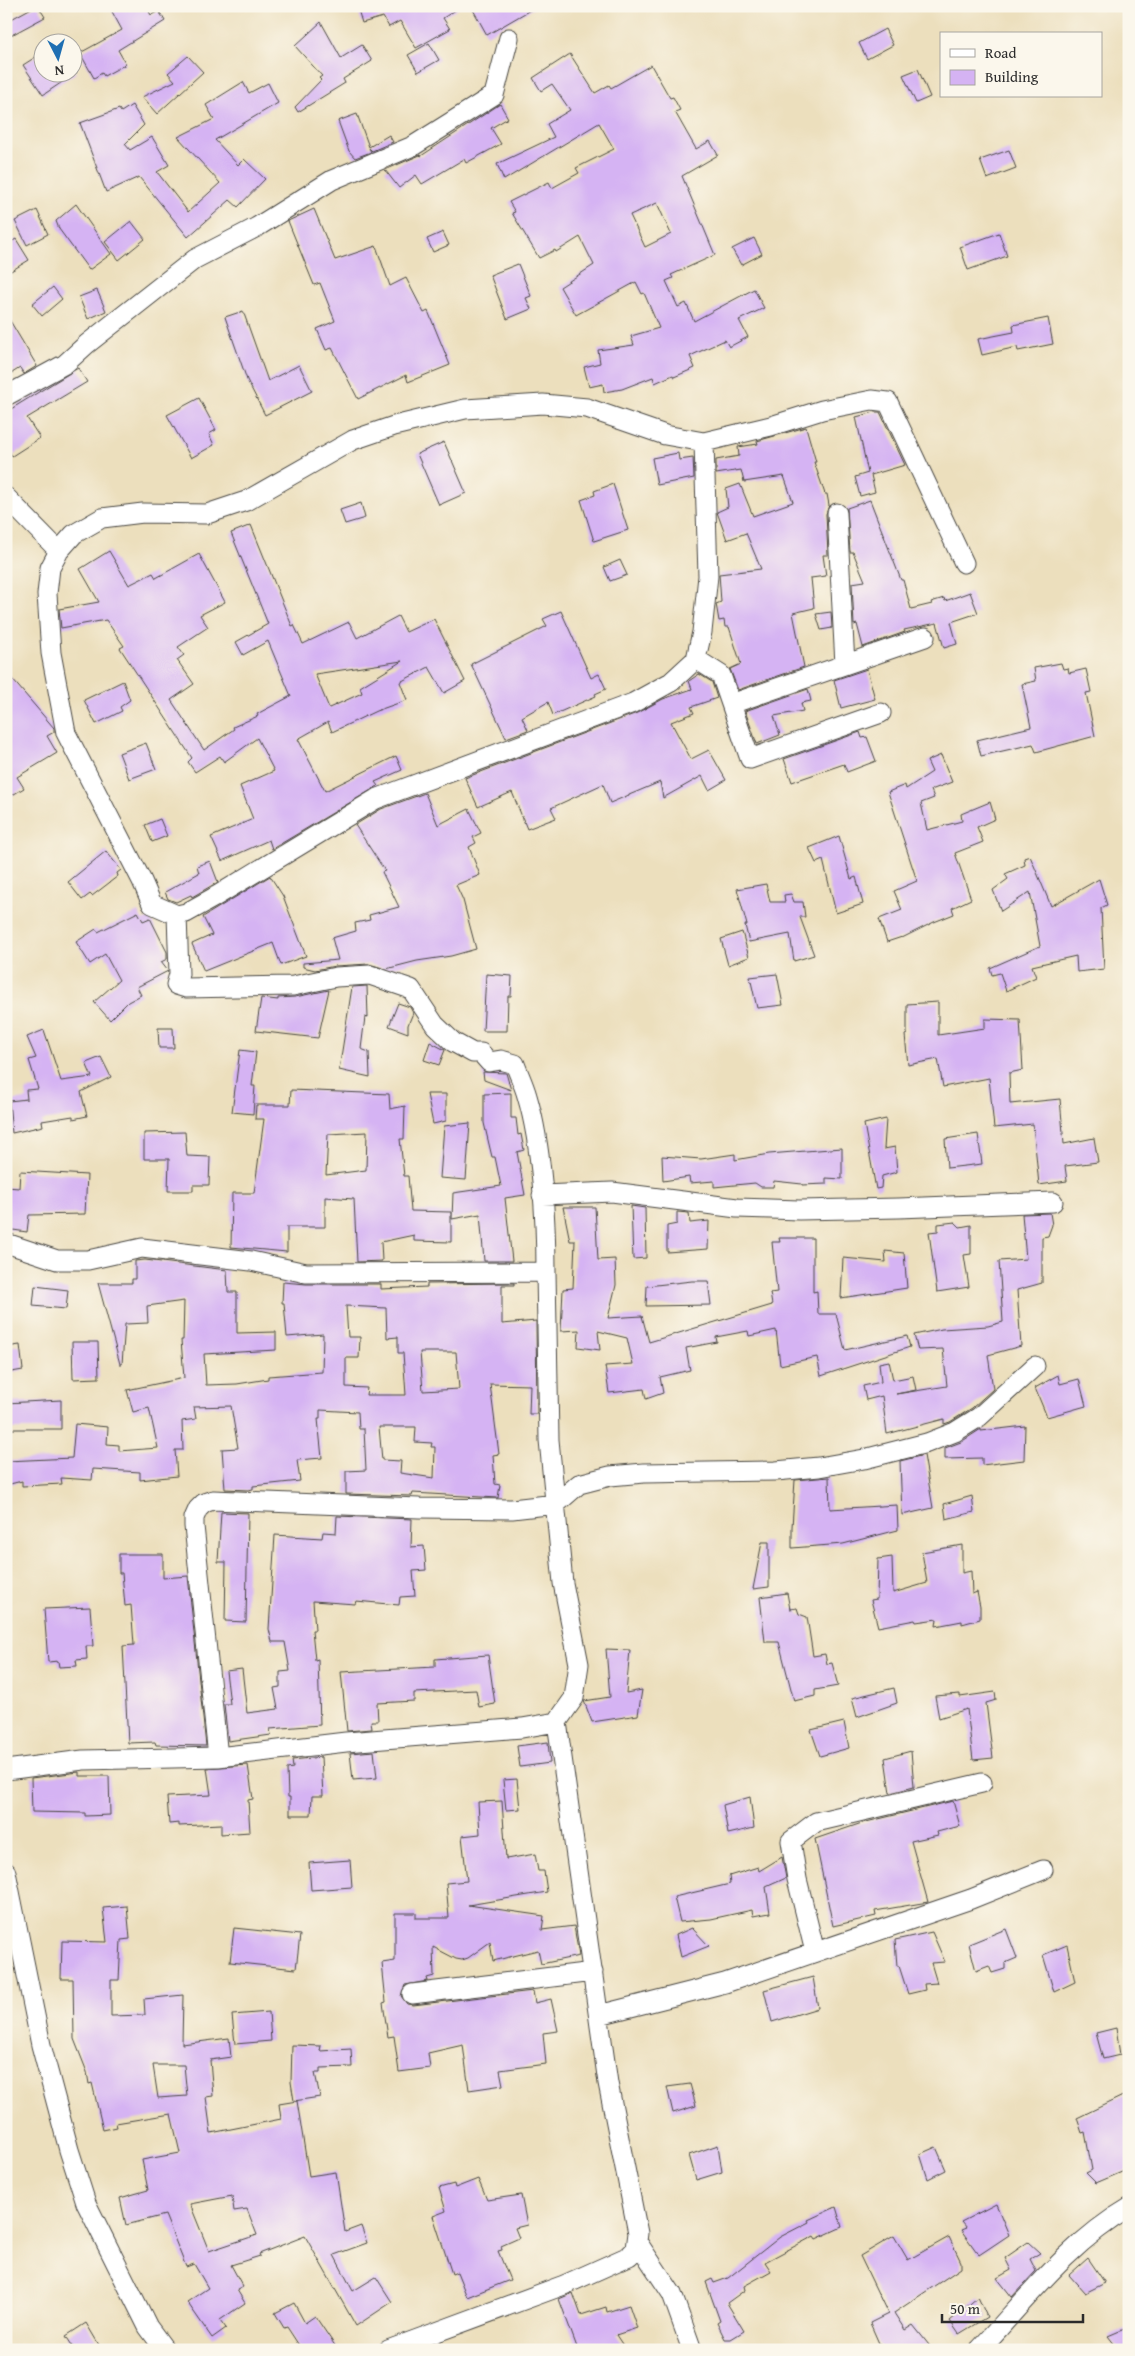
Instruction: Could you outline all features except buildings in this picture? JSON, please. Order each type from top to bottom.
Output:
[{"type":"street","points":[[6,396],[65,364],[87,344],[194,259],[257,227],[332,180],[413,146],[494,95],[510,38]]},
{"type":"street","points":[[704,442],[708,576],[702,632],[696,659],[671,682],[633,703],[376,799],[214,898],[186,913],[177,915],[152,904],[66,733],[52,653],[48,594],[50,568],[59,551],[74,534],[102,518],[143,513],[207,514],[246,501],[353,440],[394,426],[465,409],[542,404],[586,408],[665,435],[704,442],[771,426],[822,410],[872,400],[888,402],[964,562]]},
{"type":"street","points":[[6,496],[59,551]]},
{"type":"street","points":[[837,513],[845,664]]},
{"type":"street","points":[[730,704],[925,637]]},
{"type":"street","points":[[696,659],[720,675],[750,759],[881,712]]},
{"type":"street","points":[[177,915],[179,974],[176,985],[186,988],[293,986],[336,977],[370,975],[411,989],[435,1025],[454,1042],[473,1053],[482,1053],[489,1062],[502,1060],[515,1064],[528,1097],[534,1123],[542,1195],[546,1272],[549,1440],[563,1584],[579,1664],[574,1698],[557,1722],[608,2083],[638,2233],[638,2243],[672,2294],[692,2350]]},
{"type":"street","points":[[542,1195],[612,1192],[737,1208],[799,1210],[1053,1202]]},
{"type":"street","points":[[6,1243],[57,1260],[88,1260],[142,1248],[251,1261],[306,1273],[546,1272]]},
{"type":"street","points":[[218,1757],[194,1526],[194,1518],[204,1503],[213,1500],[243,1500],[419,1508],[512,1509],[556,1504],[579,1484],[610,1476],[644,1473],[776,1471],[819,1467],[864,1459],[927,1443],[955,1432],[979,1417],[1036,1366]]},
{"type":"street","points":[[6,1770],[83,1760],[218,1757],[346,1742],[522,1728],[557,1722]]},
{"type":"street","points":[[815,1952],[797,1879],[791,1841],[816,1822],[982,1783]]},
{"type":"street","points":[[599,2015],[725,1983],[971,1899],[1043,1870]]},
{"type":"street","points":[[6,1872],[41,2045],[69,2150],[86,2203],[148,2327],[165,2350]]},
{"type":"street","points":[[412,1994],[593,1972]]},
{"type":"street","points":[[979,2350],[1056,2268],[1104,2222],[1129,2208]]},
{"type":"street","points":[[388,2350],[564,2285],[629,2256],[638,2243]]}]
